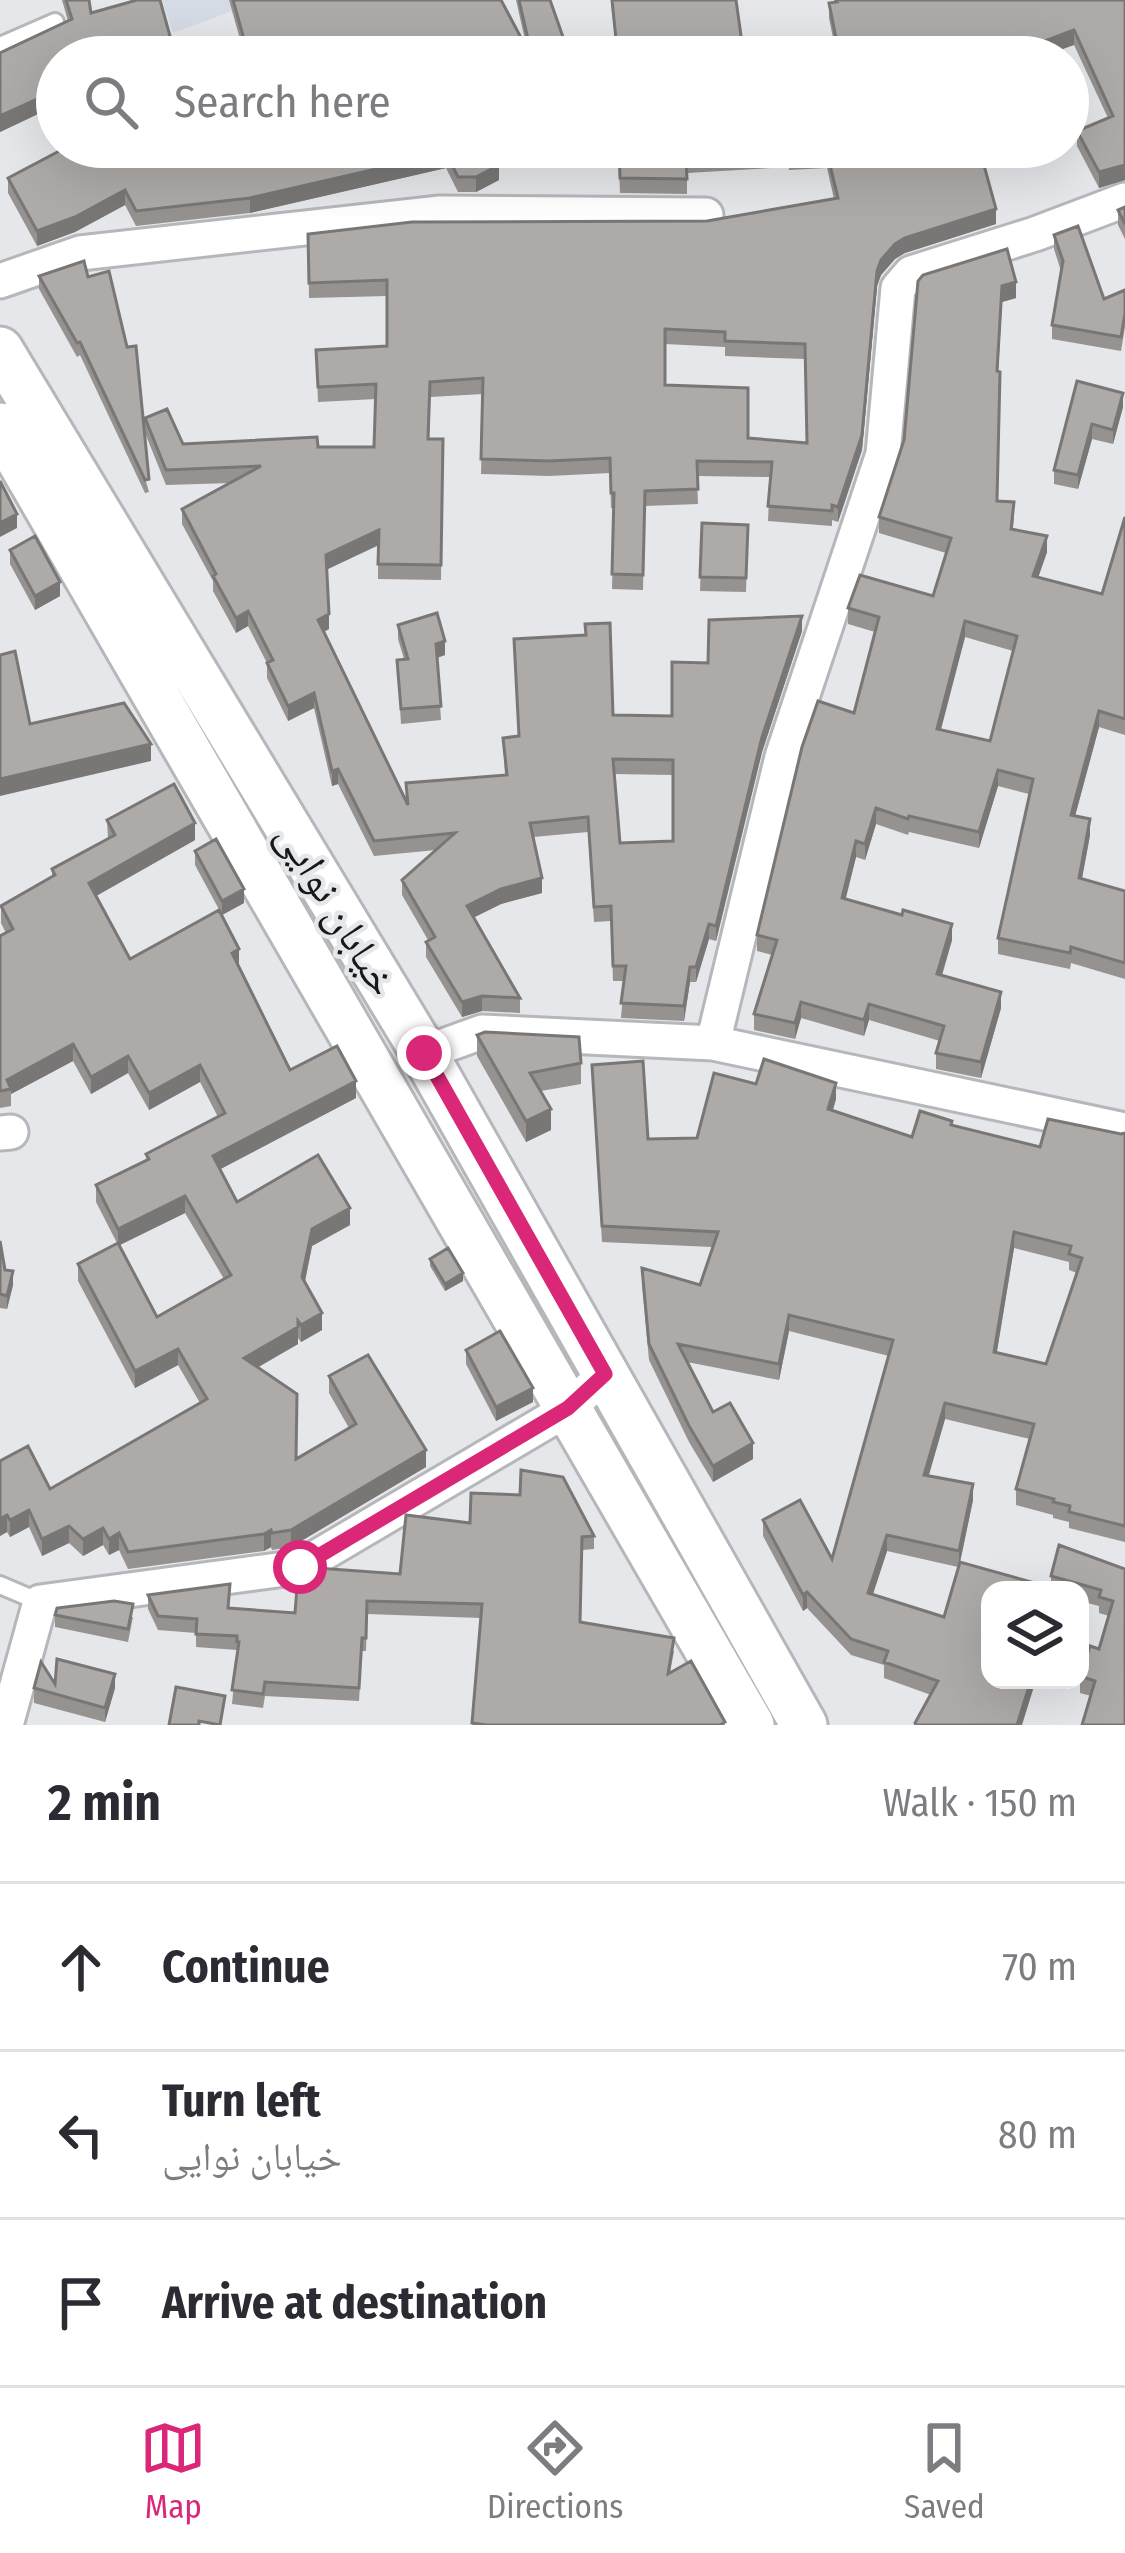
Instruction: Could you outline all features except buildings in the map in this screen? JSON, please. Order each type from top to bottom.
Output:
[{"type":"street","points":[[713,1043],[782,757],[883,454],[898,288],[911,273],[1125,200]]},
{"type":"street","points":[[0,281],[80,253],[440,212],[706,215]]},
{"type":"street","name":"خیابان نوایی","points":[[0,350],[8,407],[568,1408],[751,1725]]},
{"type":"street","name":"خیابان نوایی","points":[[8,407],[424,1053],[803,1725]]},
{"type":"street","points":[[424,1053],[482,1031],[713,1043],[1125,1130]]},
{"type":"street","points":[[6,1725],[40,1602],[300,1567],[568,1408],[605,1374]]},
{"type":"lane","points":[[0,46],[55,22]]},
{"type":"lane","points":[[0,1586],[40,1602]]},
{"type":"shaded area","points":[[162,0],[262,0],[173,33]]},
{"type":"route","points":[[300,1567],[568,1408],[605,1374],[424,1053]]}]
